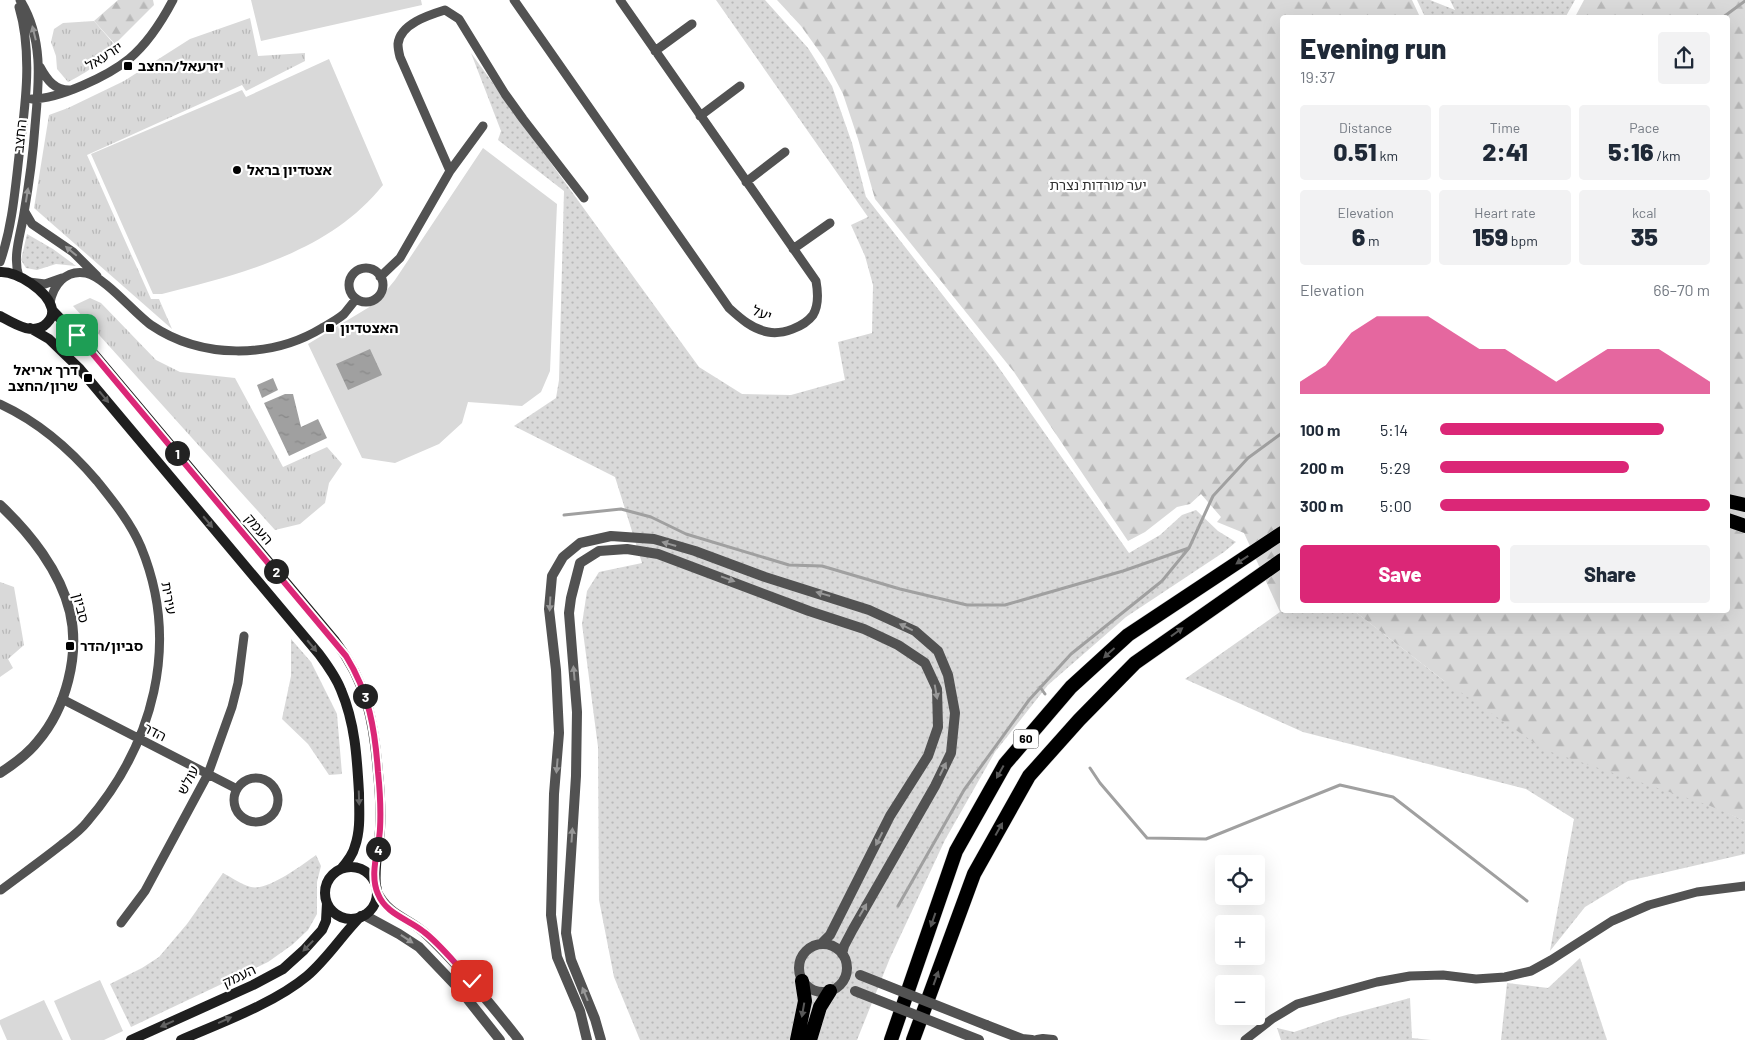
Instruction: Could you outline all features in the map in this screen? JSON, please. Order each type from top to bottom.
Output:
[{"type":"highway","points":[[1730,502],[1745,506]]},
{"type":"highway","points":[[1730,521],[1745,526]]},
{"type":"highway","name":"60","points":[[891,1040],[956,851],[1005,764],[1070,687],[1128,635],[1280,534]]},
{"type":"highway","name":"60","points":[[913,1040],[974,874],[1029,776],[1078,720],[1135,663],[1280,561]]},
{"type":"highway","points":[[797,1040],[805,1001],[802,980]]},
{"type":"highway","points":[[810,1040],[820,1007],[833,990]]},
{"type":"main road","points":[[0,272],[24,279]]},
{"type":"main road","name":"העמק","points":[[24,279],[37,288],[94,354],[335,641],[354,669],[368,704],[376,740],[380,810],[380,829],[375,866],[376,890]]},
{"type":"main road","points":[[0,316],[22,327],[39,328],[48,322],[52,316],[51,306]]},
{"type":"main road","points":[[30,328],[49,339],[79,368],[319,654],[336,678],[353,726],[359,810],[359,828],[356,844],[353,853],[342,869]]},
{"type":"main road","points":[[181,1040],[262,1004],[294,986],[319,965],[371,909],[376,901],[376,890],[370,876],[365,871],[348,867],[342,869],[332,875],[326,886],[325,895],[328,903],[332,911],[340,916],[347,918],[363,916]]},
{"type":"main road","name":"העמק","points":[[131,1040],[253,985],[283,969],[322,930],[326,921],[328,903]]},
{"type":"street","name":"החצב","points":[[0,262],[6,242],[17,180],[25,99],[25,33],[16,0]]},
{"type":"street","name":"החצב","points":[[20,0],[32,24],[39,66],[38,99],[31,167],[16,262],[24,279]]},
{"type":"street","name":"יזרעאל","points":[[25,99],[52,97],[74,89],[114,69],[128,59],[146,41],[173,0]]},
{"type":"street","name":"יעל","points":[[514,0],[729,308],[742,321],[768,332],[782,332],[793,329],[813,315],[817,305],[818,292],[816,281],[620,0]]},
{"type":"street","points":[[450,171],[400,57],[398,43],[406,28],[426,17],[445,10],[459,19],[522,119],[584,198]]},
{"type":"street","points":[[655,51],[692,24]]},
{"type":"street","points":[[39,66],[50,83],[65,90],[74,89]]},
{"type":"street","points":[[700,116],[740,86]]},
{"type":"street","points":[[380,277],[400,258],[450,171],[483,126]]},
{"type":"street","points":[[746,182],[785,152]]},
{"type":"street","points":[[24,212],[32,224],[73,252],[106,285],[152,326],[174,338],[198,347],[218,350],[271,348],[316,332],[345,313],[356,299]]},
{"type":"street","points":[[793,249],[830,223]]},
{"type":"street","points":[[362,268],[367,268],[377,273],[380,277],[381,292],[375,299],[365,302],[356,299],[350,290],[349,284],[352,274],[362,268]]},
{"type":"street","points":[[24,279],[45,284],[79,273],[87,274],[106,285]]},
{"type":"street","points":[[51,306],[55,287],[64,277]]},
{"type":"street","name":"עירית","points":[[0,404],[26,417],[70,451],[108,495],[126,520],[140,546],[150,574],[158,608],[160,636],[154,696],[139,739],[117,781],[86,825],[37,864],[0,890]]},
{"type":"street","name":"סביון","points":[[0,505],[41,552],[58,582],[70,612],[73,635],[66,687],[49,726],[38,742],[25,755],[0,773]]},
{"type":"street","points":[[587,1040],[580,1011],[557,957],[551,915],[554,794],[559,733],[556,670],[549,609],[552,576],[563,557],[580,543],[611,536],[654,540],[695,551],[765,577],[869,610],[915,631],[938,651],[948,675],[956,713],[950,753],[934,786],[852,929],[844,946],[845,976],[842,983],[833,990]]},
{"type":"street","points":[[601,1040],[595,1019],[571,960],[566,933],[576,776],[577,712],[570,606],[580,563],[599,551],[627,549],[658,554],[809,611],[864,629],[898,645],[925,663],[937,689],[938,727],[928,756],[890,816],[830,935],[821,944]]},
{"type":"street","name":"עולש","points":[[121,923],[145,891],[208,774],[232,707],[238,683],[244,636]]},
{"type":"street","name":"הדר","points":[[62,699],[236,789]]},
{"type":"street","points":[[248,779],[264,779],[274,787],[277,794],[276,809],[269,818],[262,822],[245,820],[235,808],[236,789],[248,779]]},
{"type":"street","points":[[1245,1040],[1272,1019],[1297,1004],[1377,982],[1410,976],[1443,975],[1476,979],[1505,977],[1531,971],[1612,922],[1649,905],[1697,892],[1745,886]]},
{"type":"street","points":[[376,890],[391,911],[424,932],[472,981],[519,1040]]},
{"type":"street","points":[[363,916],[400,934],[419,948],[461,992],[500,1040]]},
{"type":"street","points":[[979,1040],[846,987],[815,991],[807,987],[802,980],[799,972],[801,956],[813,946],[829,945],[844,957],[860,975],[1022,1039],[1032,1040]]},
{"type":"street","points":[[1037,1040],[1053,1040]]},
{"type":"green space","points":[[118,0],[153,0],[154,5],[115,44],[94,21]]},
{"type":"green space","points":[[251,0],[421,0],[422,5],[261,41]]},
{"type":"green space","points":[[716,0],[765,0],[808,48],[832,86],[852,143],[866,197],[992,358],[1129,553],[1160,535],[1182,515],[1196,510],[1218,531],[1236,542],[1224,552],[1126,617],[1048,685],[995,752],[945,840],[890,958],[857,1040],[640,1040],[614,977],[599,900],[598,747],[582,624],[587,591],[599,572],[642,563],[615,477],[514,426],[556,398],[559,380],[564,191],[498,140],[501,131],[471,53],[699,367],[742,394],[791,395],[845,380],[838,342],[872,333],[873,285],[865,256],[851,225],[868,217]]},
{"type":"green space","name":"יער מורדות נצרת","points":[[777,0],[1412,0],[1419,15],[1280,15],[1280,612],[1244,533],[1217,522],[1221,517],[1201,494],[1190,504],[1177,507],[1145,532],[1128,541],[1014,372],[875,199],[843,94],[824,58],[801,26]]},
{"type":"green space","points":[[1417,0],[1430,0],[1455,10],[1450,0],[1575,0],[1567,15],[1424,15]]},
{"type":"green space","points":[[1584,0],[1745,0],[1745,821],[1708,805],[1545,750],[1443,680],[1357,613],[1730,613],[1730,15],[1576,15]]},
{"type":"green space","points":[[250,18],[258,56],[305,53],[305,61],[246,91],[242,85],[87,155],[151,299],[159,299],[172,329],[34,208],[49,115],[124,81],[190,39]]},
{"type":"green space","points":[[94,21],[114,44],[94,66],[68,82],[57,69],[56,56],[51,42],[54,29],[63,23]]},
{"type":"green space","name":"אצטדיון בראל","points":[[329,59],[383,185],[362,208],[311,244],[282,257],[222,278],[162,294],[153,294],[91,154],[242,90],[246,97]]},
{"type":"green space","points":[[483,148],[557,204],[550,371],[541,392],[522,406],[468,402],[462,423],[439,444],[395,463],[362,458],[308,344],[376,303],[395,280]]},
{"type":"green space","points":[[27,234],[53,249],[76,266],[56,264],[37,270],[26,268],[21,260]]},
{"type":"green space","points":[[90,298],[101,303],[156,360],[180,372],[235,378],[283,467],[327,447],[342,464],[329,483],[325,503],[300,524],[275,530],[73,306]]},
{"type":"green space","points":[[0,582],[14,587],[24,645],[8,659],[13,668],[0,677]]},
{"type":"green space","points":[[1280,612],[1357,613],[1443,680],[1745,821],[1745,854],[1628,881],[1585,907],[1550,951],[1574,819],[1526,789],[1303,732],[1185,679]]},
{"type":"green space","points":[[291,639],[311,662],[337,714],[342,774],[329,775],[308,744],[282,719],[291,676]]},
{"type":"green space","points":[[316,855],[321,866],[317,882],[317,914],[308,930],[292,945],[268,962],[131,1027],[110,984],[159,957],[187,924],[223,873],[240,883],[251,887],[258,887],[285,876]]},
{"type":"green space","points":[[1580,958],[1607,1040],[1501,1040],[1507,983],[1548,988]]},
{"type":"green space","points":[[100,980],[123,1031],[104,1040],[71,1040],[54,1001]]},
{"type":"green space","points":[[1410,998],[1412,1038],[1431,1040],[1281,1040],[1277,1028],[1294,1032],[1339,1017]]},
{"type":"green space","points":[[44,1000],[63,1040],[7,1040],[0,1020]]},
{"type":"water","points":[[370,349],[382,375],[348,390],[336,364]]},
{"type":"water","points":[[273,378],[278,390],[262,398],[257,385]]},
{"type":"water","points":[[285,394],[293,394],[301,427],[318,419],[327,438],[289,456],[264,403]]},
{"type":"waterway","points":[[1726,15],[1745,1]]},
{"type":"waterway","points":[[898,906],[964,790],[1029,700],[1071,654],[1162,581],[1189,548],[1213,496],[1248,458],[1280,434]]},
{"type":"waterway","points":[[564,515],[621,509],[651,517],[686,534],[789,565],[822,566],[900,589],[967,605],[1005,605],[1123,571],[1189,548]]},
{"type":"waterway","points":[[1040,687],[1045,694]]},
{"type":"waterway","points":[[1090,768],[1100,783],[1147,838],[1206,839],[1340,785],[1393,797],[1527,901]]},
{"type":"place","name":"יזרעאל/החצב","points":[[128,66]]},
{"type":"place","name":"אצטדיון בראל","points":[[237,170]]},
{"type":"place","name":"האצטדיון","points":[[330,328]]},
{"type":"place","name":"דרך אריאל שרון/החצב","points":[[88,378]]},
{"type":"place","name":"סביון/הדר","points":[[70,646]]},
{"type":"route","points":[[77,335],[335,641],[354,669],[368,704],[376,740],[380,810],[380,829],[375,866],[377,892],[381,900],[391,911],[424,932],[472,981]]}]
